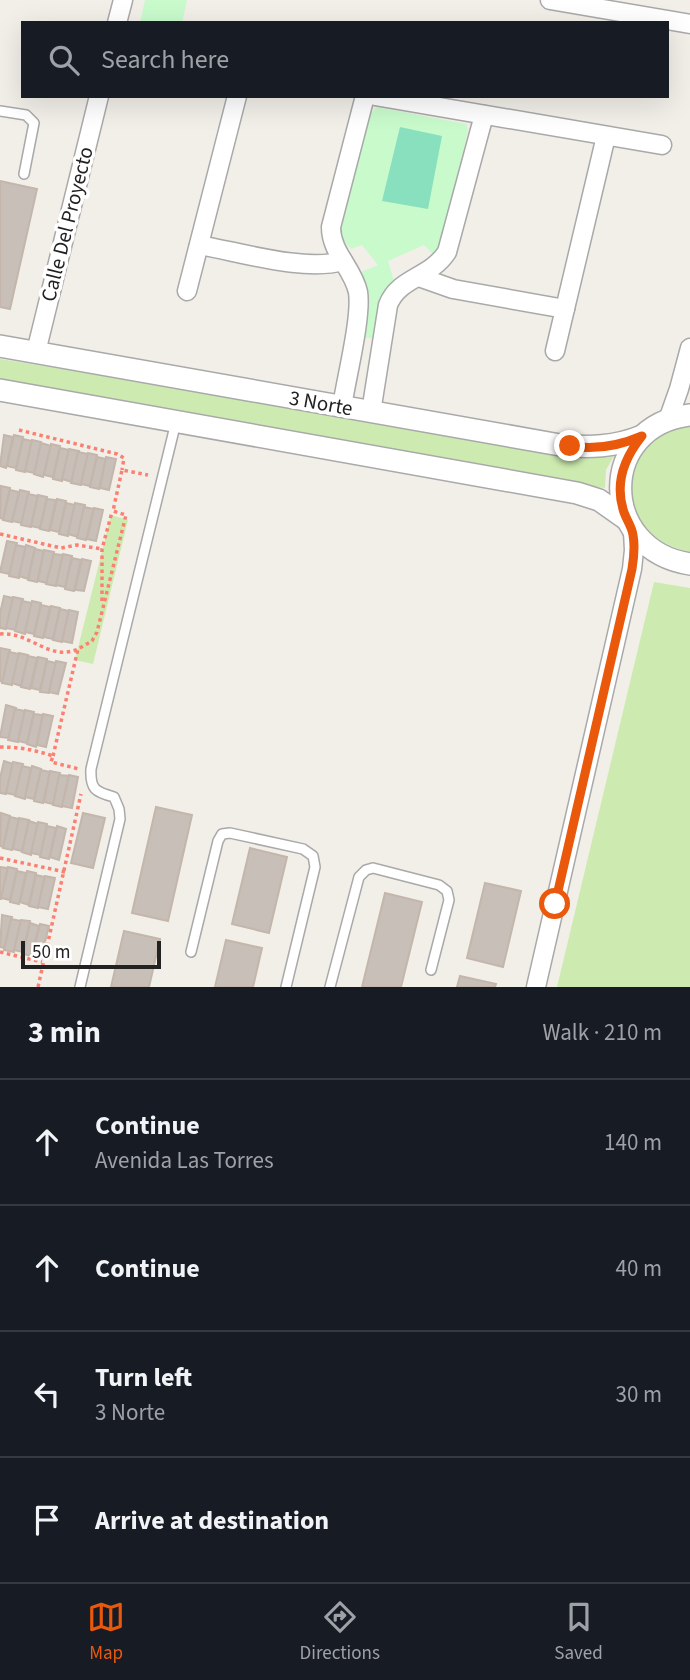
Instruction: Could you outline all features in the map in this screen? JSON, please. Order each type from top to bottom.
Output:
[{"type":"street","points":[[117,21],[122,0]]},
{"type":"street","points":[[550,0],[637,7],[690,24]]},
{"type":"street","name":"Calle Del Proyecto","points":[[36,352],[99,98]]},
{"type":"street","points":[[187,291],[236,98]]},
{"type":"street","points":[[342,407],[359,302],[355,283],[333,241],[331,227],[364,98]]},
{"type":"street","points":[[386,98],[662,145]]},
{"type":"street","points":[[371,412],[388,305],[397,289],[442,260],[451,242],[484,115]]},
{"type":"street","points":[[555,351],[607,136]]},
{"type":"street","points":[[199,245],[308,264],[342,261]]},
{"type":"street","points":[[419,277],[453,289],[565,309]]},
{"type":"street","name":"3 Norte","points":[[0,346],[579,448],[614,445],[642,436]]},
{"type":"street","points":[[668,420],[690,348]]},
{"type":"street","name":"3 Norte","points":[[0,390],[577,493],[599,500],[630,525],[646,546],[660,556],[690,564]]},
{"type":"street","points":[[536,987],[632,569],[635,550],[620,494],[623,469],[627,457],[642,436],[668,420],[690,415]]},
{"type":"lane","points":[[0,111],[26,115],[34,123],[24,174]]},
{"type":"lane","points":[[80,987],[120,819],[114,797],[99,793],[90,782],[89,772],[176,422]]},
{"type":"lane","points":[[191,952],[219,837],[230,833],[303,849],[313,856],[314,867],[286,987]]},
{"type":"lane","points":[[330,987],[357,882],[362,873],[373,868],[439,885],[447,891],[449,900],[431,970]]},
{"type":"path","points":[[19,430],[124,458],[103,549],[102,610]]},
{"type":"path","points":[[122,470],[162,477]]},
{"type":"path","points":[[0,634],[20,636],[57,653],[68,654],[92,642],[97,632],[126,515],[113,512]]},
{"type":"path","points":[[0,534],[61,548],[77,545],[103,549]]},
{"type":"path","points":[[37,987],[89,772],[51,762],[78,649]]},
{"type":"path","points":[[0,747],[19,747],[53,757]]},
{"type":"path","points":[[0,858],[65,872]]},
{"type":"path","points":[[0,953],[43,962]]},
{"type":"green space","points":[[145,0],[187,0],[182,21],[140,21]]},
{"type":"green space","points":[[377,107],[466,124],[468,130],[445,237],[433,254],[424,245],[388,261],[394,281],[383,294],[373,339],[364,337],[368,302],[361,272],[378,265],[362,245],[351,249],[340,238],[338,229],[371,113]]},
{"type":"green space","points":[[400,127],[442,136],[428,209],[382,201]]},
{"type":"green space","points":[[0,359],[199,391],[389,426],[448,433],[578,459],[615,454],[606,470],[605,488],[594,487],[0,381]]},
{"type":"green space","points":[[690,421],[690,552],[672,547],[645,527],[636,514],[631,482],[636,466],[654,436]]},
{"type":"green space","points":[[111,515],[128,520],[93,664],[75,660]]},
{"type":"green space","points":[[654,582],[690,588],[690,987],[557,987]]},
{"type":"building","points":[[0,181],[37,189],[10,309],[0,307]]},
{"type":"building","points":[[4,435],[13,437],[6,468],[0,466]]},
{"type":"building","points":[[14,435],[23,437],[16,468],[7,466]]},
{"type":"building","points":[[23,439],[32,441],[25,472],[16,470]]},
{"type":"building","points":[[32,440],[41,442],[35,473],[25,471]]},
{"type":"building","points":[[41,443],[51,446],[43,477],[34,474]]},
{"type":"building","points":[[51,444],[60,446],[53,477],[44,475]]},
{"type":"building","points":[[60,448],[69,450],[62,481],[53,479]]},
{"type":"building","points":[[69,449],[79,451],[72,482],[62,479]]},
{"type":"building","points":[[78,452],[88,454],[81,485],[71,483]]},
{"type":"building","points":[[88,453],[97,455],[90,486],[81,484]]},
{"type":"building","points":[[97,457],[106,459],[99,489],[90,487]]},
{"type":"building","points":[[106,457],[116,459],[109,490],[100,488]]},
{"type":"building","points":[[1,486],[10,488],[3,519],[0,518]]},
{"type":"building","points":[[10,490],[19,492],[12,522],[3,520]]},
{"type":"building","points":[[20,490],[29,492],[22,523],[12,521]]},
{"type":"building","points":[[28,494],[38,496],[31,527],[21,525]]},
{"type":"building","points":[[38,495],[47,497],[40,528],[31,526]]},
{"type":"building","points":[[47,499],[56,500],[49,531],[40,529]]},
{"type":"building","points":[[57,499],[66,501],[59,532],[50,530]]},
{"type":"building","points":[[66,503],[75,505],[68,536],[59,534]]},
{"type":"building","points":[[75,503],[85,505],[78,537],[68,534]]},
{"type":"building","points":[[84,507],[94,509],[86,540],[77,538]]},
{"type":"building","points":[[94,508],[103,510],[96,541],[87,539]]},
{"type":"building","points":[[7,541],[17,543],[10,574],[0,572]]},
{"type":"building","points":[[16,545],[26,547],[19,578],[9,576]]},
{"type":"building","points":[[26,545],[35,548],[28,579],[19,576]]},
{"type":"building","points":[[35,549],[44,551],[37,582],[28,580]]},
{"type":"building","points":[[44,550],[54,552],[47,583],[38,581]]},
{"type":"building","points":[[54,554],[63,555],[56,586],[46,584]]},
{"type":"building","points":[[63,554],[72,556],[65,587],[56,585]]},
{"type":"building","points":[[72,558],[81,560],[74,591],[65,589]]},
{"type":"building","points":[[82,559],[91,561],[84,591],[75,590]]},
{"type":"building","points":[[4,596],[13,598],[6,629],[0,628]]},
{"type":"building","points":[[13,597],[23,599],[16,630],[6,628]]},
{"type":"building","points":[[22,601],[32,603],[25,634],[15,631]]},
{"type":"building","points":[[32,601],[41,603],[34,634],[25,632]]},
{"type":"building","points":[[41,605],[50,607],[43,638],[34,636]]},
{"type":"building","points":[[51,606],[60,608],[53,639],[44,637]]},
{"type":"building","points":[[60,609],[69,611],[62,642],[53,640]]},
{"type":"building","points":[[69,610],[78,612],[72,643],[62,641]]},
{"type":"building","points":[[0,648],[10,650],[3,682],[0,681]]},
{"type":"building","points":[[9,652],[19,654],[12,685],[2,683]]},
{"type":"building","points":[[19,653],[28,655],[21,686],[12,683]]},
{"type":"building","points":[[28,656],[37,658],[30,689],[21,687]]},
{"type":"building","points":[[38,657],[47,659],[40,690],[31,688]]},
{"type":"building","points":[[47,661],[56,663],[49,693],[40,692]]},
{"type":"building","points":[[56,661],[66,663],[58,694],[49,692]]},
{"type":"building","points":[[6,705],[16,708],[9,738],[0,737]]},
{"type":"building","points":[[15,709],[25,711],[18,742],[8,740]]},
{"type":"building","points":[[25,710],[34,712],[27,743],[18,741]]},
{"type":"building","points":[[34,714],[43,715],[36,747],[27,744]]},
{"type":"building","points":[[43,714],[53,716],[46,747],[37,745]]},
{"type":"building","points":[[4,761],[13,764],[6,794],[0,793]]},
{"type":"building","points":[[13,762],[23,764],[16,795],[6,793]]},
{"type":"building","points":[[22,766],[31,768],[25,799],[15,796]]},
{"type":"building","points":[[32,766],[41,769],[34,799],[25,797]]},
{"type":"building","points":[[41,770],[50,772],[43,803],[34,801]]},
{"type":"building","points":[[50,771],[60,773],[53,804],[44,802]]},
{"type":"building","points":[[59,775],[69,776],[62,807],[53,805]]},
{"type":"building","points":[[69,775],[78,777],[72,808],[62,806]]},
{"type":"building","points":[[156,807],[192,815],[168,921],[132,913]]},
{"type":"building","points":[[1,813],[10,816],[3,847],[0,846]]},
{"type":"building","points":[[83,813],[105,818],[93,868],[71,863]]},
{"type":"building","points":[[10,817],[19,819],[12,850],[3,848]]},
{"type":"building","points":[[19,818],[29,820],[22,851],[13,849]]},
{"type":"building","points":[[29,821],[38,824],[31,855],[22,852]]},
{"type":"building","points":[[38,822],[47,824],[41,855],[31,853]]},
{"type":"building","points":[[47,826],[56,828],[49,859],[40,857]]},
{"type":"building","points":[[57,826],[66,829],[59,860],[50,857]]},
{"type":"building","points":[[250,848],[287,857],[269,933],[232,924]]},
{"type":"building","points":[[0,867],[8,868],[1,899],[0,899]]},
{"type":"building","points":[[8,867],[17,869],[10,900],[1,898]]},
{"type":"building","points":[[17,871],[26,873],[19,904],[10,902]]},
{"type":"building","points":[[27,871],[36,873],[29,905],[20,902]]},
{"type":"building","points":[[36,875],[45,877],[38,908],[29,906]]},
{"type":"building","points":[[45,876],[55,878],[48,909],[38,907]]},
{"type":"building","points":[[485,883],[521,891],[503,967],[467,958]]},
{"type":"building","points":[[385,893],[422,902],[401,987],[362,987]]},
{"type":"building","points":[[2,915],[12,917],[4,948],[0,947]]},
{"type":"building","points":[[11,919],[21,921],[14,952],[4,950]]},
{"type":"building","points":[[21,920],[30,921],[23,952],[14,950]]},
{"type":"building","points":[[30,923],[39,926],[32,956],[23,954]]},
{"type":"building","points":[[40,924],[49,926],[41,957],[32,955]]},
{"type":"building","points":[[124,931],[160,939],[149,987],[111,987]]},
{"type":"building","points":[[226,940],[262,948],[253,987],[215,987]]},
{"type":"building","points":[[460,976],[496,984],[495,987],[457,987]]},
{"type":"route","points":[[555,904],[632,569],[635,550],[633,532],[626,519],[620,494],[627,457],[642,436],[614,445],[579,448],[570,446]]}]
